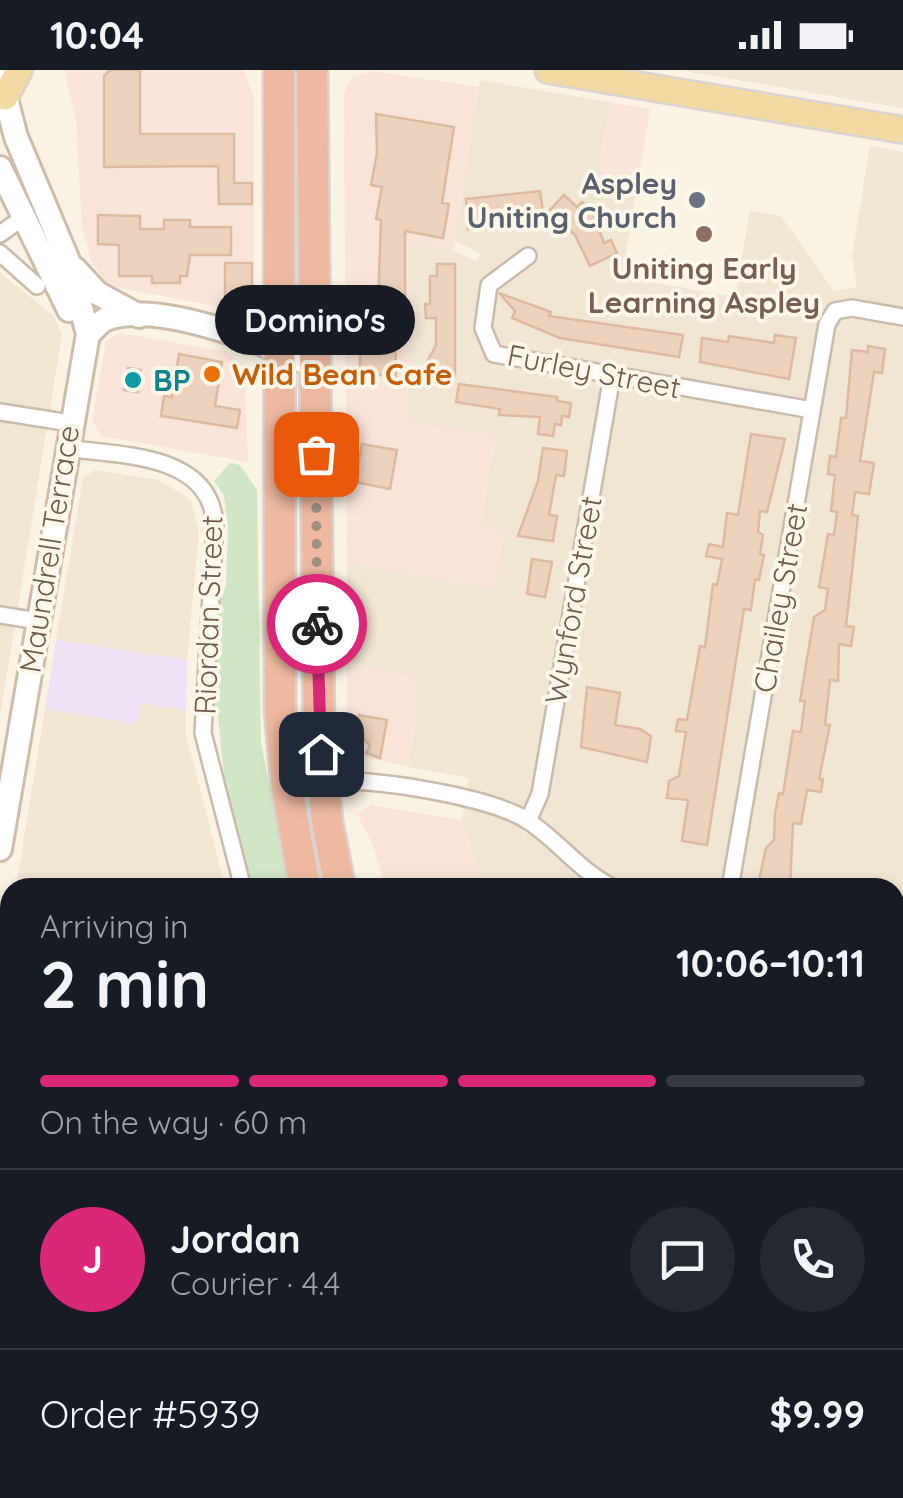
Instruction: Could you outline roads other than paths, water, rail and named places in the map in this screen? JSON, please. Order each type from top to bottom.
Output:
[{"type":"highway","points":[[279,70],[280,679],[287,788],[302,878]]},
{"type":"highway","points":[[312,70],[318,678],[322,780],[338,878]]},
{"type":"highway","points":[[280,679],[318,678]]},
{"type":"main road","points":[[20,70],[3,87],[16,137],[69,263],[88,334],[106,319],[139,316],[246,334],[314,366]]},
{"type":"main road","points":[[548,70],[903,130]]},
{"type":"main road","name":"Maundrell Terrace","points":[[0,168],[69,310],[79,367]]},
{"type":"main road","points":[[69,263],[97,293],[139,316]]},
{"type":"main road","name":"Maundrell Terrace","points":[[0,848],[7,761],[38,621],[79,367],[88,334]]},
{"type":"street","points":[[0,234],[24,218]]},
{"type":"street","points":[[0,253],[37,286]]},
{"type":"street","name":"Furley Street","points":[[528,256],[489,284],[483,328],[494,354],[812,410]]},
{"type":"street","name":"Chailey Street","points":[[732,878],[827,324],[835,312],[852,308],[903,317]]},
{"type":"street","name":"Wynford Street","points":[[528,821],[540,794],[612,376]]},
{"type":"street","points":[[0,412],[70,423]]},
{"type":"street","name":"Riordan Street","points":[[66,448],[173,466],[190,474],[210,496],[215,526],[204,733],[240,878]]},
{"type":"street","points":[[0,615],[38,621]]},
{"type":"street","points":[[322,780],[356,780],[470,800],[528,821],[596,878]]},
{"type":"place","name":"Aspley Uniting Church","points":[[697,200]]},
{"type":"place","name":"Uniting Early Learning Aspley","points":[[704,234]]},
{"type":"place","name":"Wild Bean Cafe","points":[[212,374]]},
{"type":"place","name":"BP","points":[[133,380]]},
{"type":"place","name":"Domino's","points":[[316,454]]}]
